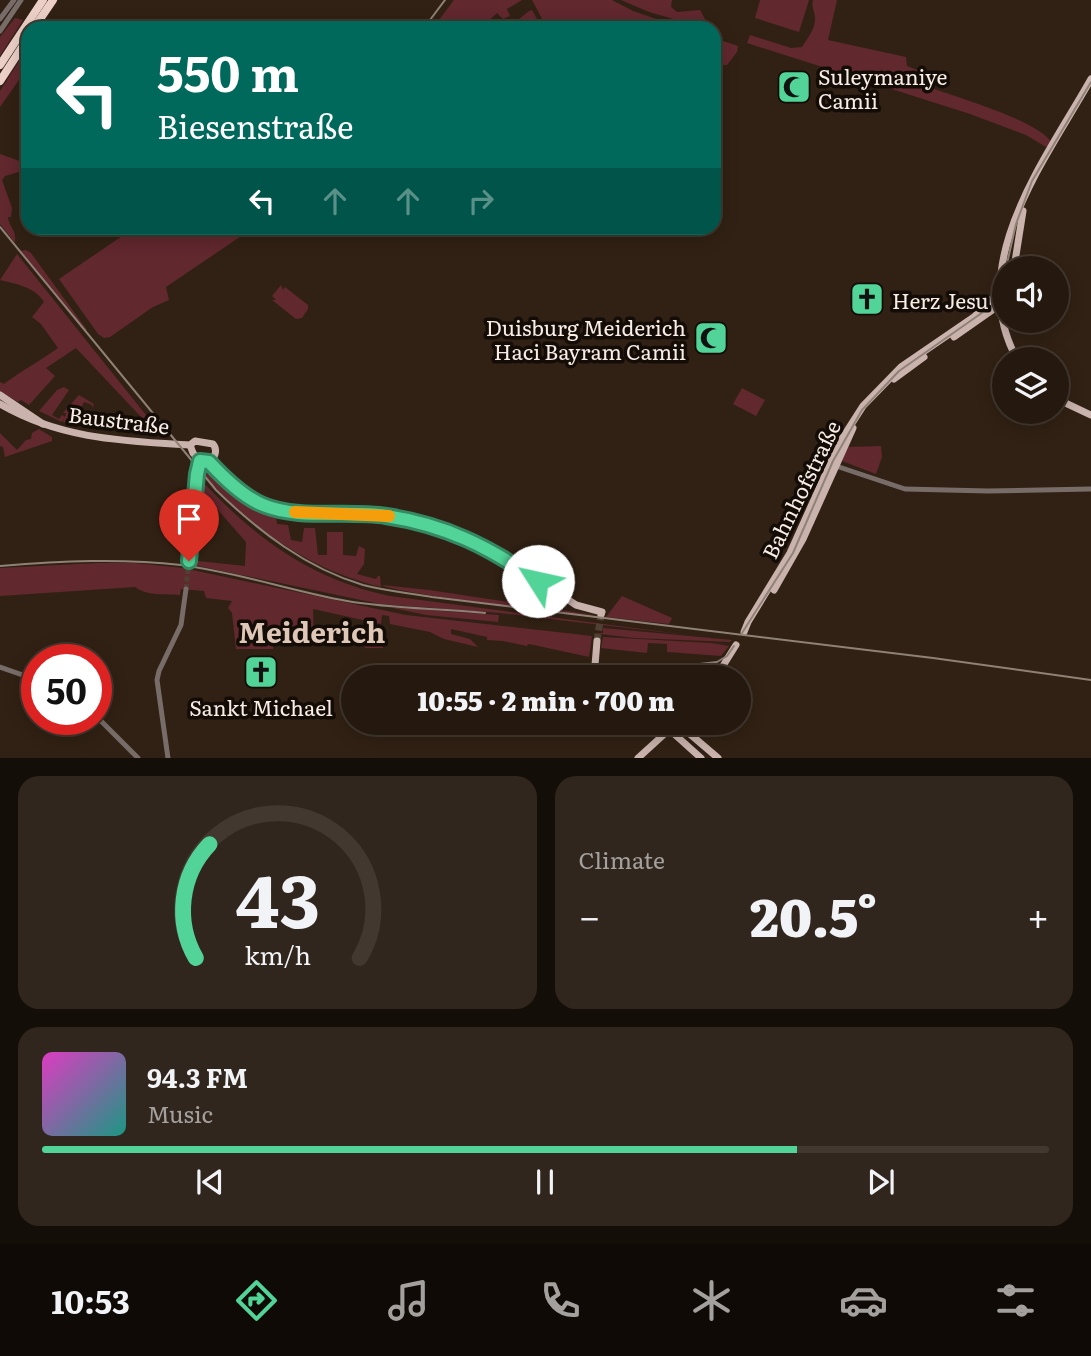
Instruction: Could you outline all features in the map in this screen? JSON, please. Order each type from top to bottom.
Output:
[{"type":"highway","points":[[29,21],[43,0]]},
{"type":"highway","points":[[39,21],[53,0]]},
{"type":"highway","points":[[0,65],[21,33]]},
{"type":"highway","points":[[0,81],[21,49]]},
{"type":"main road","points":[[1005,256],[1023,198],[1040,164],[1091,79]]},
{"type":"main road","points":[[1016,256],[1021,218],[1029,195],[1091,88]]},
{"type":"main road","name":"Bahnhofstraße","points":[[992,299],[980,312],[886,381],[853,418],[798,539],[744,633],[794,557],[834,465],[864,410],[888,384],[929,351],[992,313]]},
{"type":"main road","points":[[0,395],[37,418],[43,425]]},
{"type":"main road","points":[[0,404],[43,425]]},
{"type":"main road","points":[[1069,405],[1091,415]]},
{"type":"main road","name":"Baustraße","points":[[43,425],[94,438],[190,445],[195,441],[207,441],[213,444],[215,454],[204,461],[193,453],[190,445]]},
{"type":"main road","points":[[204,461],[250,498],[270,508],[294,512],[387,516],[472,540],[503,556],[576,605],[601,614]]},
{"type":"main road","points":[[595,665],[597,642]]},
{"type":"main road","points":[[724,665],[736,645]]},
{"type":"main road","points":[[638,758],[663,735]]},
{"type":"main road","points":[[675,735],[701,758]]},
{"type":"main road","points":[[692,735],[718,758]]},
{"type":"street","points":[[0,19],[14,0]]},
{"type":"street","points":[[0,31],[21,0]]},
{"type":"street","points":[[189,561],[197,474],[204,461]]},
{"type":"street","points":[[834,465],[905,489],[1091,489]]},
{"type":"street","points":[[167,758],[157,680],[181,625],[186,589]]},
{"type":"street","points":[[0,667],[21,674]]},
{"type":"street","points":[[112,732],[138,758]]},
{"type":"shaded area","points":[[454,0],[522,0],[507,9],[510,16],[503,19],[497,13],[488,21],[438,21]]},
{"type":"shaded area","points":[[532,0],[612,0],[662,21],[543,21]]},
{"type":"shaded area","points":[[621,0],[672,0],[671,7],[677,12],[700,10],[706,21],[680,21]]},
{"type":"shaded area","points":[[760,0],[809,0],[799,32],[755,18]]},
{"type":"shaded area","points":[[813,0],[837,0],[828,40],[906,57],[907,66],[935,77],[932,88],[1014,118],[1043,134],[1051,142],[1046,147],[1026,135],[970,114],[747,43],[750,35],[791,48],[802,47],[814,26]]},
{"type":"shaded area","points":[[532,10],[538,21],[517,21]]},
{"type":"shaded area","points":[[15,18],[23,20],[0,56],[0,37]]},
{"type":"shaded area","points":[[721,40],[738,46],[737,52],[727,65],[721,65]]},
{"type":"shaded area","points":[[21,58],[21,77],[0,107],[0,91]]},
{"type":"shaded area","points":[[0,154],[21,162],[21,171],[5,176],[2,180],[12,208],[11,217],[8,217],[15,243],[0,224]]},
{"type":"shaded area","points":[[124,235],[243,235],[166,287],[169,300],[153,307],[110,337],[104,338],[98,334],[59,279]]},
{"type":"shaded area","points":[[21,251],[31,253],[87,330],[85,331]]},
{"type":"shaded area","points":[[17,254],[150,420],[143,419],[76,348],[46,368],[55,376],[29,405],[0,391],[0,382],[4,384],[58,348],[41,324],[32,317],[44,302],[40,297],[25,287],[0,280]]},
{"type":"shaded area","points":[[281,285],[283,290],[285,287],[308,305],[302,318],[296,319],[272,300],[276,300],[272,296]]},
{"type":"shaded area","points":[[64,387],[69,390],[52,415],[59,419],[62,415],[65,417],[66,413],[63,413],[79,395],[94,404],[92,408],[92,405],[84,402],[75,421],[82,426],[63,422],[64,418],[62,422],[39,411],[57,390]]},
{"type":"shaded area","points":[[742,388],[765,400],[756,416],[733,404]]},
{"type":"shaded area","points":[[39,429],[52,437],[52,441],[5,457],[3,447],[0,446],[0,433],[17,450]]},
{"type":"shaded area","points":[[881,446],[882,457],[876,474],[842,461],[848,447]]},
{"type":"shaded area","points":[[204,473],[210,474],[249,504],[276,517],[277,524],[288,525],[291,540],[302,542],[304,528],[315,528],[318,555],[327,555],[327,532],[343,532],[343,555],[356,556],[359,546],[365,549],[364,564],[357,574],[376,579],[380,576],[381,587],[337,573],[296,553],[241,512],[212,485]]},
{"type":"shaded area","points":[[200,479],[242,520],[286,553],[334,579],[361,589],[390,596],[687,635],[500,613],[380,604],[189,564],[189,560],[245,566],[246,542],[203,493]]},
{"type":"shaded area","points":[[134,563],[183,568],[406,615],[592,636],[589,657],[528,644],[487,640],[487,637],[451,629],[451,634],[470,639],[478,647],[444,639],[430,632],[390,624],[389,616],[382,615],[381,624],[313,609],[314,643],[274,643],[273,649],[236,649],[232,613],[228,608],[232,601],[206,598],[204,591],[181,589],[180,595],[145,592],[135,587],[0,596],[0,568]]},
{"type":"shaded area","points":[[382,585],[429,590],[594,615],[448,598]]},
{"type":"shaded area","points":[[622,596],[672,618],[669,624],[606,617]]},
{"type":"shaded area","points":[[388,607],[499,615],[498,622],[426,615]]},
{"type":"shaded area","points":[[593,627],[732,640],[634,638],[592,633],[603,633],[603,629]]},
{"type":"shaded area","points":[[382,629],[383,648],[365,648],[366,630]]},
{"type":"shaded area","points":[[603,637],[729,646],[721,656],[667,652],[667,644],[648,643],[647,653],[601,648]]},
{"type":"tunnel","points":[[186,589],[189,560]]},
{"type":"tunnel","points":[[597,641],[601,615]]},
{"type":"tram line","points":[[1009,256],[1016,224],[1032,181],[1091,82]]},
{"type":"tram line","points":[[742,633],[793,553],[833,461],[862,410],[899,371],[992,306]]},
{"type":"tram line","points":[[691,665],[717,662],[727,656],[734,646]]},
{"type":"railway","points":[[429,21],[445,0]]},
{"type":"railway","points":[[0,227],[216,490],[266,534],[303,558],[342,578],[372,587],[432,597],[1091,680]]},
{"type":"railway","points":[[0,566],[90,561],[181,565],[347,601],[485,613]]},
{"type":"slow traffic","points":[[295,512],[389,516]]},
{"type":"place","name":"Suleymaniye Camii","points":[[794,87]]},
{"type":"place","name":"Herz Jesu","points":[[867,299]]},
{"type":"place","name":"Duisburg Meiderich Haci Bayram Camii","points":[[711,338]]},
{"type":"place","name":"Sankt Michael","points":[[261,672]]},
{"type":"district","name":"Meiderich","points":[[312,631]]},
{"type":"route","points":[[189,561],[200,461],[209,462],[250,498],[270,508],[294,512],[387,516],[442,530],[472,540],[503,556],[538,581]]}]
